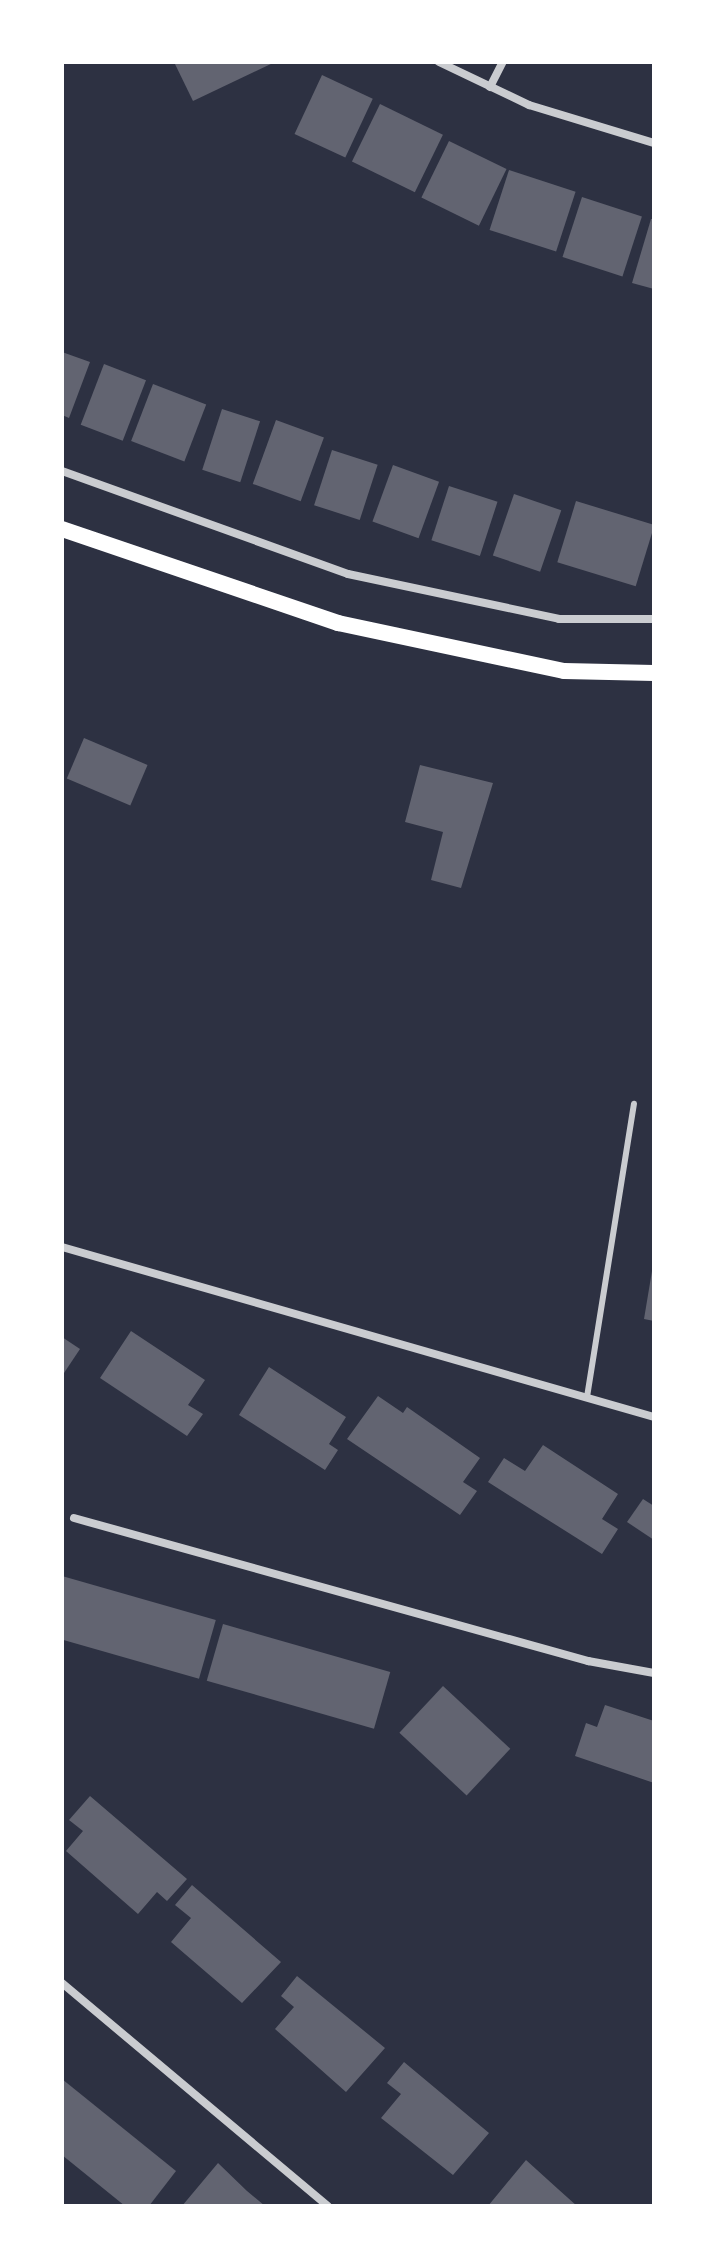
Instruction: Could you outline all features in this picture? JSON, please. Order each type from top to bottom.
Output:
[{"type":"main road","points":[[62,529],[338,623],[564,671],[654,673]]},
{"type":"street","points":[[439,62],[529,105],[654,143]]},
{"type":"street","points":[[490,87],[503,62]]},
{"type":"street","points":[[62,471],[348,574],[559,619],[654,619]]},
{"type":"street","points":[[62,1247],[654,1417]]},
{"type":"street","points":[[74,1518],[588,1661],[654,1673]]},
{"type":"street","points":[[62,1983],[328,2206]]},
{"type":"lane","points":[[587,1397],[634,1104]]},
{"type":"building","points":[[174,62],[275,62],[193,101]]},
{"type":"building","points":[[322,75],[373,99],[345,158],[295,134]]},
{"type":"building","points":[[380,104],[443,135],[415,192],[352,162]]},
{"type":"building","points":[[449,141],[507,169],[479,226],[421,198]]},
{"type":"building","points":[[509,170],[576,192],[556,252],[490,230]]},
{"type":"building","points":[[582,197],[642,216],[622,276],[563,257]]},
{"type":"building","points":[[651,219],[654,219],[654,289],[632,283]]},
{"type":"building","points":[[62,352],[90,362],[69,418],[62,415]]},
{"type":"building","points":[[104,364],[146,380],[123,441],[81,425]]},
{"type":"building","points":[[153,384],[206,404],[184,461],[131,441]]},
{"type":"building","points":[[222,409],[260,421],[240,482],[202,470]]},
{"type":"building","points":[[276,420],[324,437],[301,501],[253,484]]},
{"type":"building","points":[[332,450],[378,465],[360,520],[314,505]]},
{"type":"building","points":[[393,465],[439,482],[419,538],[372,521]]},
{"type":"building","points":[[449,486],[498,502],[480,556],[431,540]]},
{"type":"building","points":[[514,494],[561,510],[540,572],[493,555]]},
{"type":"building","points":[[576,501],[654,525],[636,586],[557,562]]},
{"type":"building","points":[[84,738],[148,765],[130,805],[67,779]]},
{"type":"building","points":[[420,765],[493,783],[461,888],[431,880],[443,832],[405,822]]},
{"type":"building","points":[[654,1271],[654,1321],[644,1319]]},
{"type":"building","points":[[131,1331],[205,1380],[188,1405],[203,1414],[187,1436],[100,1378]]},
{"type":"building","points":[[62,1337],[80,1349],[62,1376]]},
{"type":"building","points":[[269,1367],[346,1417],[329,1444],[338,1450],[325,1470],[239,1415]]},
{"type":"building","points":[[378,1396],[403,1413],[407,1407],[480,1458],[463,1482],[477,1491],[460,1515],[347,1439]]},
{"type":"building","points":[[543,1445],[618,1494],[602,1519],[618,1529],[602,1554],[488,1482],[504,1458],[525,1471]]},
{"type":"building","points":[[643,1499],[654,1506],[654,1540],[627,1522]]},
{"type":"building","points":[[62,1576],[216,1620],[199,1679],[62,1639]]},
{"type":"building","points":[[223,1624],[390,1672],[374,1729],[207,1681]]},
{"type":"building","points":[[443,1686],[510,1749],[467,1796],[399,1733]]},
{"type":"building","points":[[605,1705],[654,1721],[654,1783],[575,1756],[586,1723],[597,1727]]},
{"type":"building","points":[[90,1796],[187,1879],[167,1901],[157,1892],[138,1914],[66,1851],[83,1831],[69,1820]]},
{"type":"building","points":[[192,1885],[281,1962],[242,2003],[171,1942],[191,1918],[175,1905]]},
{"type":"building","points":[[297,1976],[385,2048],[346,2092],[275,2029],[294,2007],[281,1996]]},
{"type":"building","points":[[404,2062],[489,2133],[453,2175],[381,2118],[401,2094],[387,2083]]},
{"type":"building","points":[[62,2079],[176,2171],[149,2206],[125,2206],[62,2155]]},
{"type":"building","points":[[526,2160],[558,2189],[577,2206],[488,2206]]},
{"type":"building","points":[[218,2163],[247,2191],[265,2206],[182,2206]]}]
